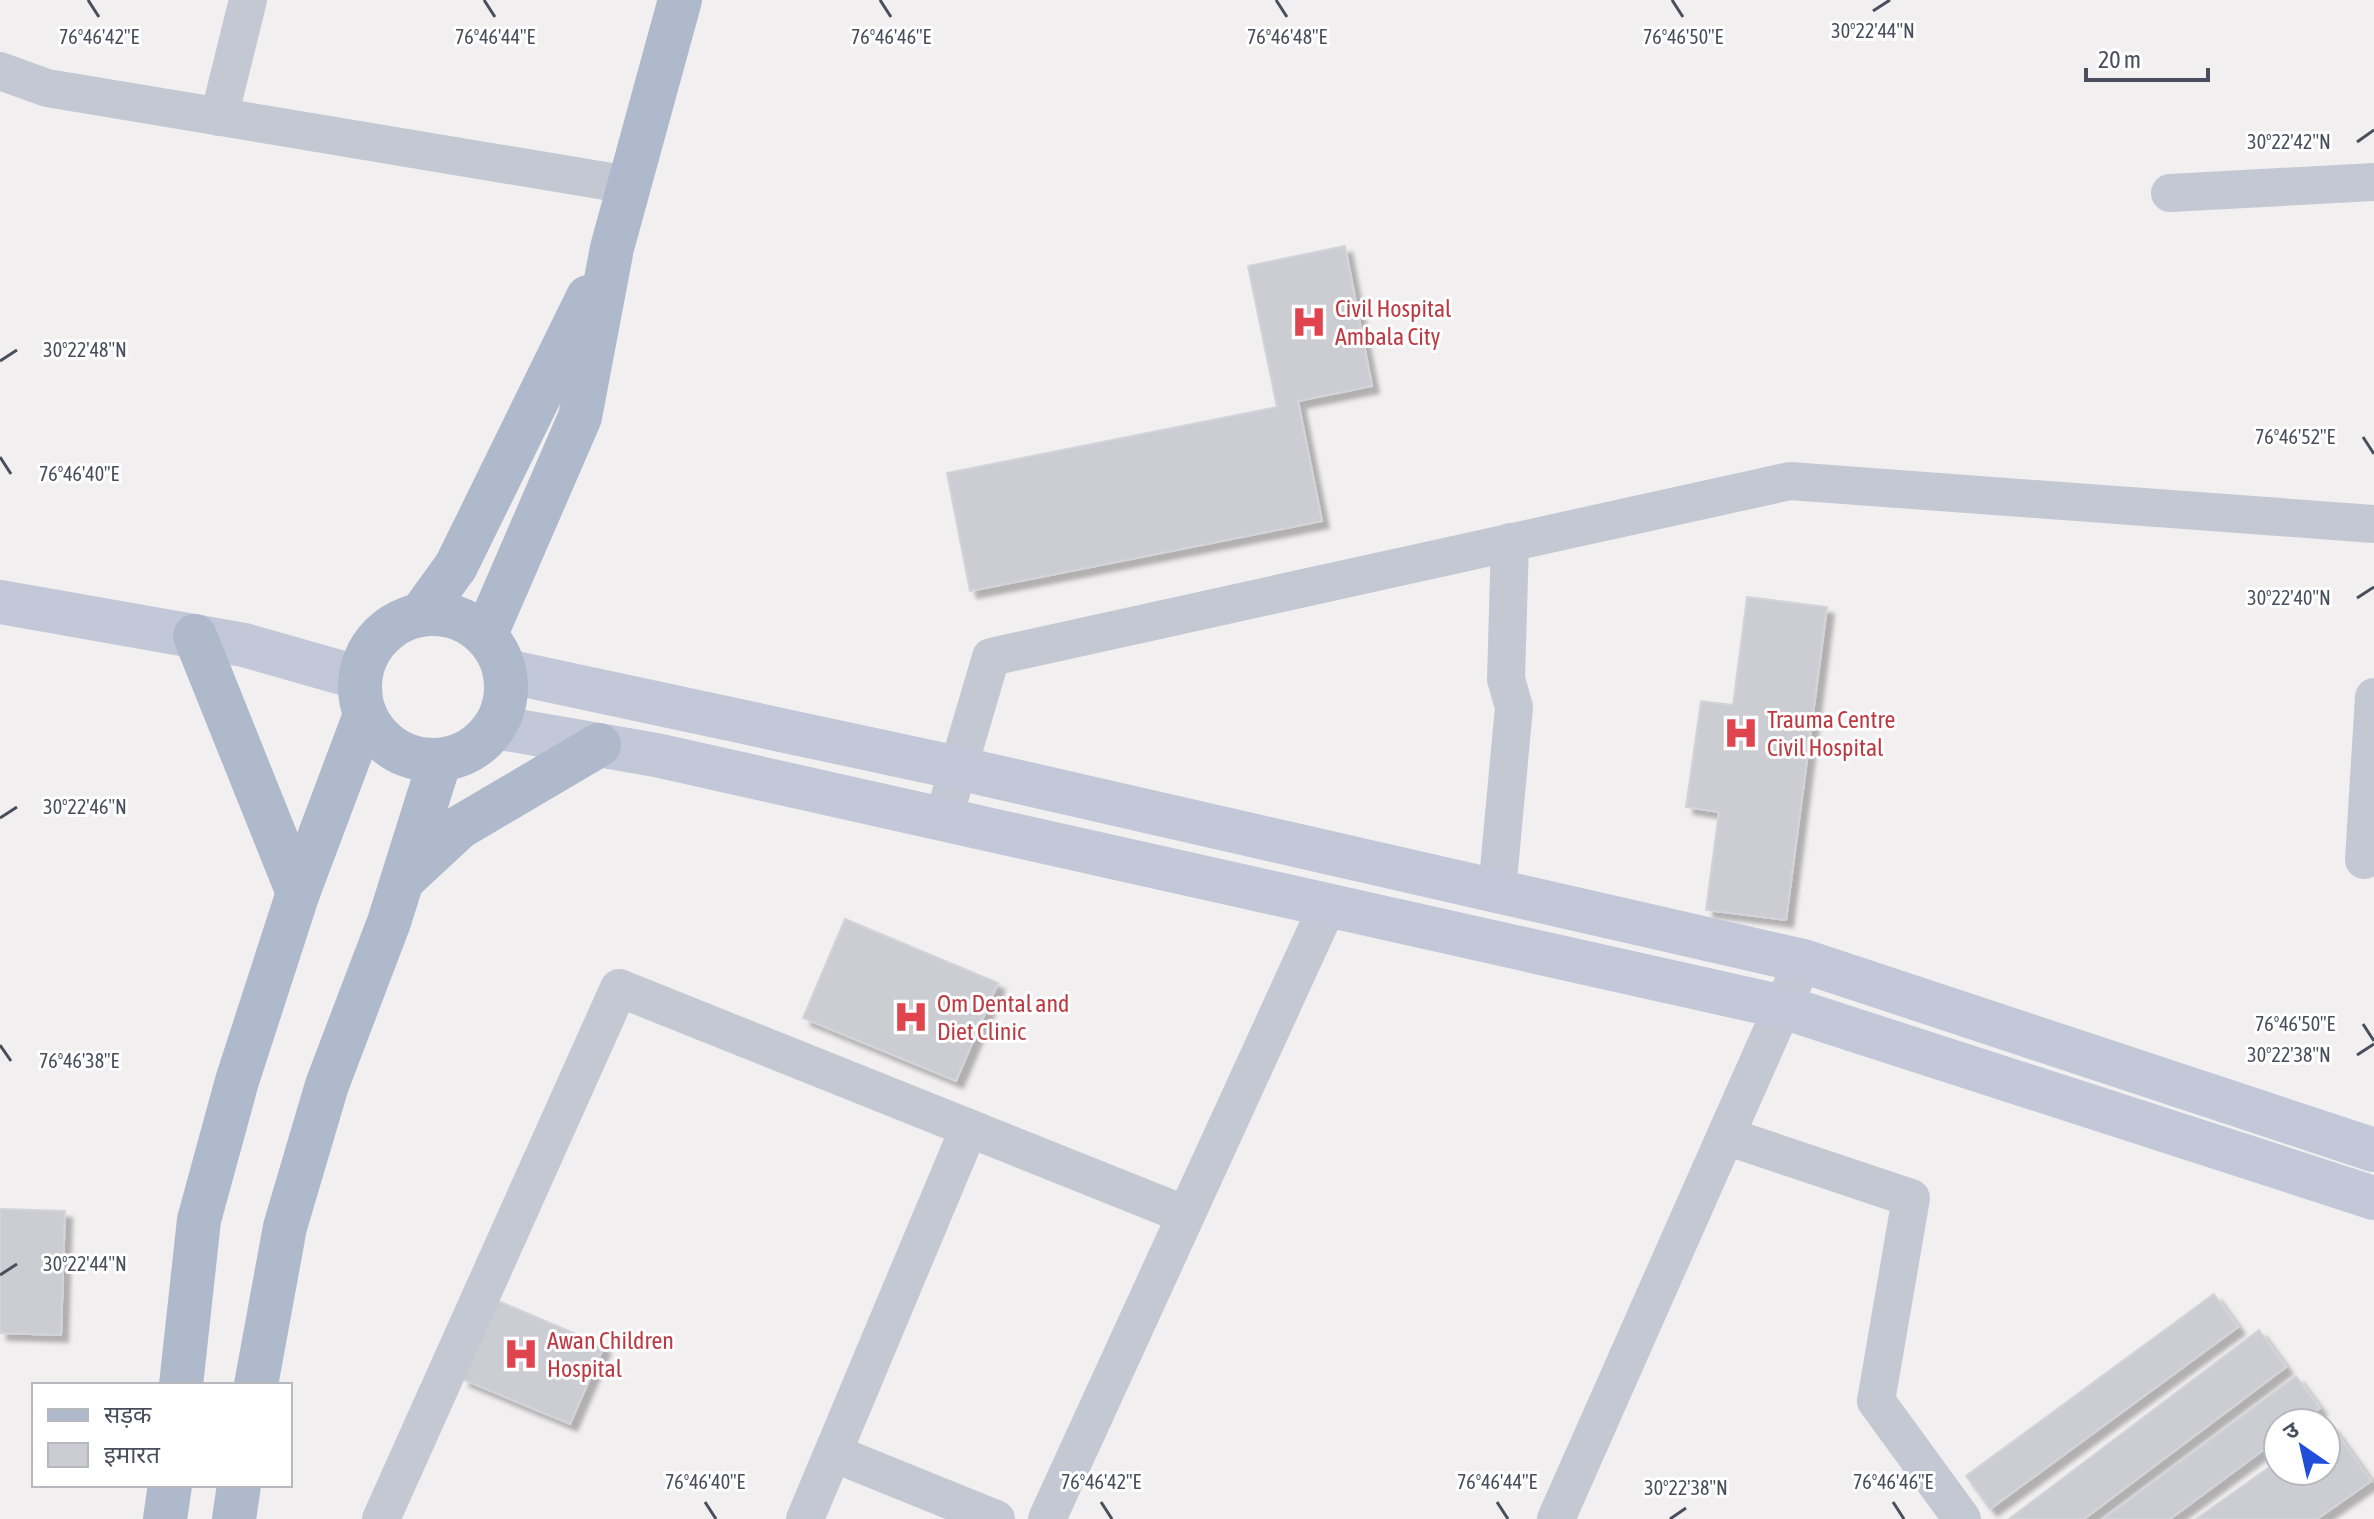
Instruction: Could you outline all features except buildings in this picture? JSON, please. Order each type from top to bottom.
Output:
[{"type":"main road","points":[[0,602],[244,645],[362,696],[375,732],[401,753],[440,760],[478,745],[495,727],[507,695],[496,652],[580,417],[612,248],[680,0]]},
{"type":"main road","points":[[422,613],[456,566],[612,248]]},
{"type":"main road","points":[[181,1383],[199,1220],[237,1081],[362,696],[370,648],[388,628],[422,613],[443,613],[496,652],[958,768],[1803,961],[2374,1150]]},
{"type":"main road","points":[[195,636],[298,893]]},
{"type":"main road","points":[[495,727],[599,745],[1783,1007],[2374,1198]]},
{"type":"main road","points":[[402,881],[460,827],[599,745]]},
{"type":"main road","points":[[256,1383],[285,1227],[327,1085],[402,881],[440,760]]},
{"type":"main road","points":[[165,1519],[170,1487]]},
{"type":"main road","points":[[234,1519],[239,1487]]},
{"type":"street","points":[[219,117],[248,0]]},
{"type":"street","points":[[0,71],[47,88],[629,185]]},
{"type":"street","points":[[2170,193],[2374,182]]},
{"type":"street","points":[[943,820],[991,657],[1790,481],[2374,524]]},
{"type":"street","points":[[1497,891],[1514,707],[1506,679],[1510,542]]},
{"type":"street","points":[[2364,860],[2374,697]]},
{"type":"street","points":[[1047,1519],[1328,905]]},
{"type":"street","points":[[1556,1519],[1803,961]]},
{"type":"street","points":[[381,1519],[619,988],[1186,1215]]},
{"type":"street","points":[[805,1519],[969,1128]]},
{"type":"street","points":[[1726,1136],[1911,1198],[1876,1401],[1962,1519]]},
{"type":"street","points":[[833,1453],[996,1519]]},
{"type":"place","name":"Civil Hospital Ambala City","points":[[1309,322]]},
{"type":"place","name":"Trauma Centre Civil Hospital","points":[[1741,733]]},
{"type":"place","name":"Om Dental and Diet Clinic","points":[[911,1017]]},
{"type":"place","name":"Awan Children Hospital","points":[[521,1354]]}]
